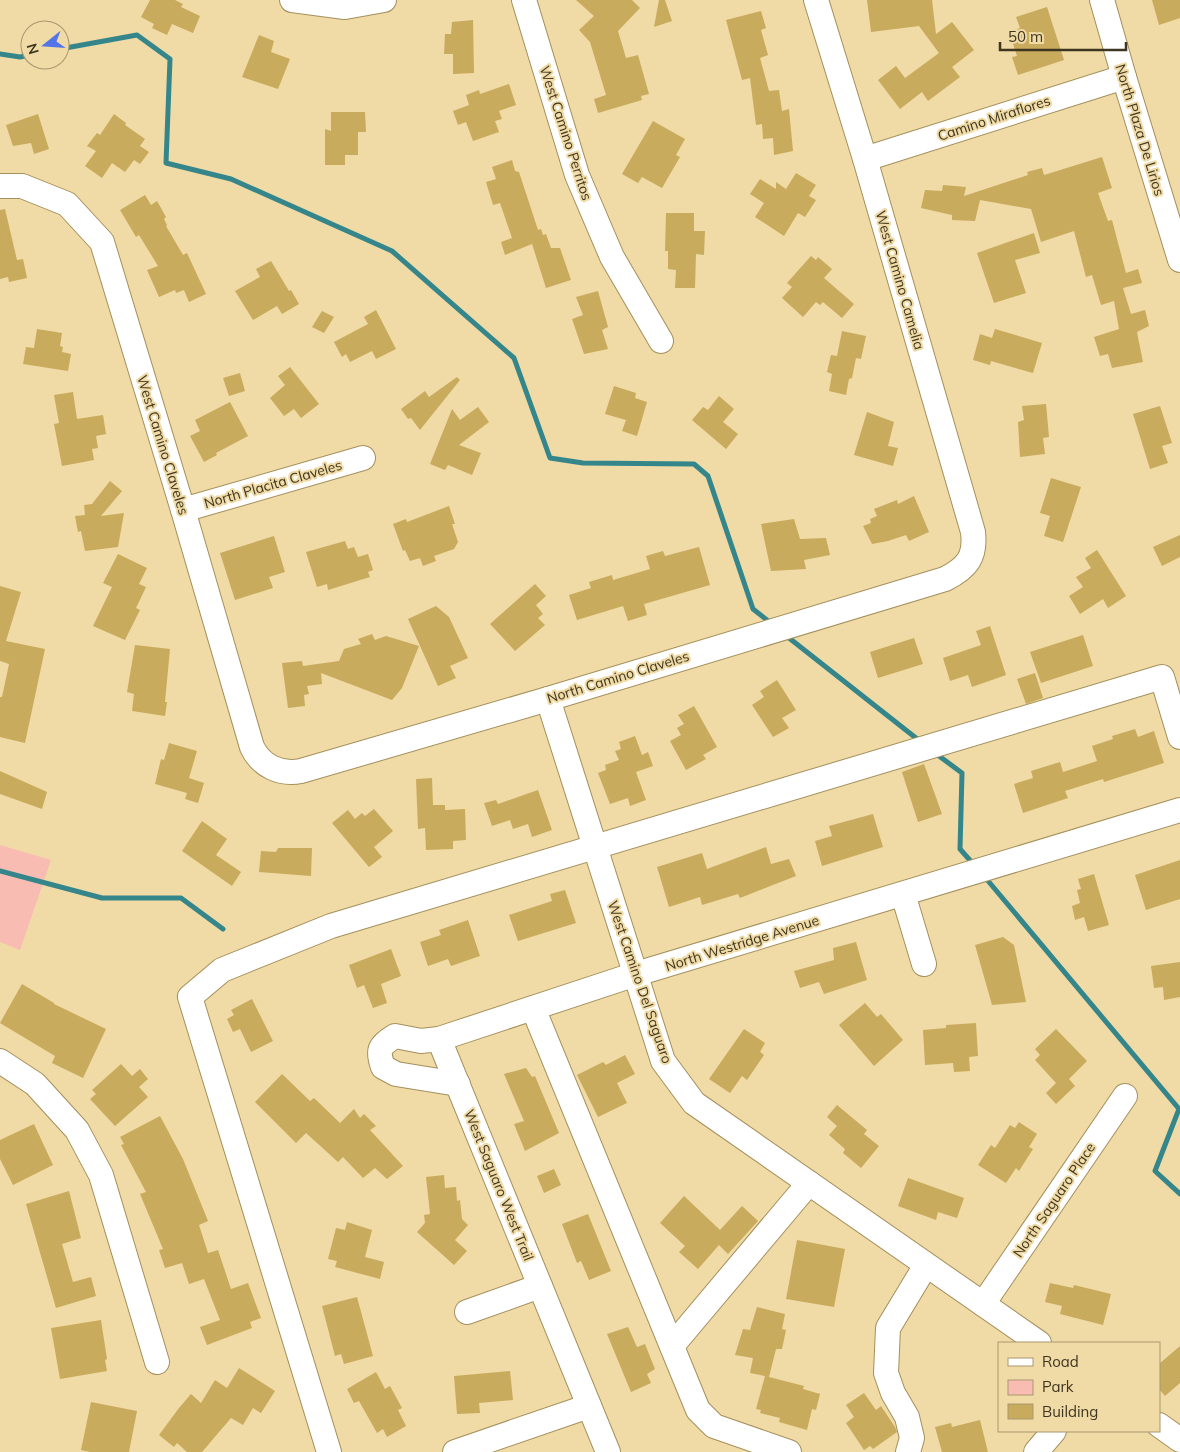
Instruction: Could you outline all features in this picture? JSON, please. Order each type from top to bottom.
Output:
[{"type":"street","points":[[292,0],[345,7],[384,0]]},
{"type":"street","name":"West Camino Perritos","points":[[524,0],[577,175],[612,257],[661,341]]},
{"type":"street","name":"West Camino Camelia","points":[[816,0],[865,159],[973,532],[976,561]]},
{"type":"street","name":"North Plaza De Lirios","points":[[1102,0],[1180,260]]},
{"type":"street","name":"Camino Miraflores","points":[[865,159],[1124,77]]},
{"type":"street","name":"West Camino Claveles","points":[[0,186],[22,186],[67,204],[102,242],[252,747],[262,769]]},
{"type":"street","name":"North Placita Claveles","points":[[183,510],[363,458]]},
{"type":"street","name":"North Camino Claveles","points":[[262,769],[292,773],[301,771],[548,699],[945,579],[976,561]]},
{"type":"street","points":[[329,1452],[190,997],[222,970],[331,926],[1162,677],[1180,737]]},
{"type":"street","name":"West Camino Del Saguaro","points":[[548,699],[663,1062],[694,1103],[1038,1342]]},
{"type":"street","name":"North Westridge Avenue","points":[[439,1039],[636,974],[1180,810]]},
{"type":"street","points":[[903,894],[924,964]]},
{"type":"street","points":[[533,1008],[698,1410],[714,1426],[790,1452]]},
{"type":"street","points":[[439,1039],[422,1041],[395,1036],[383,1043],[379,1054],[383,1067],[396,1074],[458,1084]]},
{"type":"street","name":"West Saguaro West Trail","points":[[439,1039],[608,1452]]},
{"type":"street","points":[[0,1061],[35,1084],[77,1130],[101,1175],[157,1362]]},
{"type":"street","name":"North Saguaro Place","points":[[982,1304],[1125,1096]]},
{"type":"street","points":[[672,1346],[809,1183]]},
{"type":"street","points":[[908,1452],[912,1438],[907,1417],[893,1392],[886,1373],[888,1328],[926,1265]]},
{"type":"street","points":[[467,1312],[540,1286]]},
{"type":"street","points":[[455,1452],[589,1406]]},
{"type":"street","points":[[1160,1426],[1180,1440]]},
{"type":"street","points":[[1036,1452],[1053,1432]]},
{"type":"green space","points":[[0,845],[51,860],[20,950],[0,942]]},
{"type":"building","points":[[150,0],[175,0],[183,4],[181,7],[200,16],[193,33],[172,24],[167,35],[152,28],[154,24],[141,17]]},
{"type":"building","points":[[576,0],[632,0],[640,8],[618,31],[626,58],[638,55],[649,94],[641,96],[642,100],[598,113],[594,99],[606,95],[590,42],[579,30],[594,16]]},
{"type":"building","points":[[659,0],[665,0],[672,21],[654,27]]},
{"type":"building","points":[[867,0],[932,0],[936,34],[952,22],[974,50],[952,67],[960,77],[928,101],[922,92],[900,109],[878,80],[896,66],[905,78],[939,53],[919,26],[871,32]]},
{"type":"building","points":[[1152,0],[1180,0],[1180,18],[1159,25]]},
{"type":"building","points":[[1047,7],[1064,60],[1018,75],[1012,57],[1017,56],[1009,32],[1020,28],[1016,17]]},
{"type":"building","points":[[761,11],[766,28],[761,30],[768,55],[760,58],[769,91],[779,90],[782,111],[789,109],[793,151],[774,155],[773,138],[763,139],[762,124],[756,125],[750,78],[742,80],[726,20]]},
{"type":"building","points":[[473,20],[474,73],[453,74],[453,54],[444,54],[445,34],[451,34],[452,22]]},
{"type":"building","points":[[259,35],[274,41],[271,52],[290,59],[278,89],[242,77]]},
{"type":"building","points":[[509,84],[516,105],[499,111],[502,119],[495,121],[499,132],[473,141],[466,122],[458,125],[453,111],[469,105],[466,95],[479,90],[480,94]]},
{"type":"building","points":[[331,112],[365,112],[366,132],[358,132],[358,155],[345,155],[345,165],[325,165],[325,129],[331,131]]},
{"type":"building","points":[[38,114],[49,149],[34,154],[31,143],[13,146],[6,125]]},
{"type":"building","points":[[114,114],[126,123],[125,125],[145,139],[140,146],[149,152],[140,164],[134,160],[125,172],[112,163],[102,178],[85,166],[96,151],[87,146],[97,133],[100,135]]},
{"type":"building","points":[[653,121],[685,139],[676,155],[680,157],[662,188],[642,177],[638,183],[622,174]]},
{"type":"building","points":[[1102,157],[1112,188],[1098,193],[1108,221],[1112,220],[1126,273],[1138,269],[1142,283],[1123,288],[1131,314],[1145,310],[1149,326],[1137,332],[1143,362],[1112,368],[1108,354],[1100,356],[1094,337],[1119,329],[1114,301],[1101,305],[1092,275],[1086,277],[1074,231],[1041,242],[1031,209],[980,200],[975,221],[952,220],[952,215],[921,208],[925,190],[942,191],[943,185],[966,187],[964,196],[1028,175],[1027,172],[1042,168],[1044,175]]},
{"type":"building","points":[[512,160],[515,171],[519,172],[538,230],[541,229],[543,235],[546,234],[551,248],[560,248],[571,280],[546,288],[532,244],[505,255],[501,242],[512,238],[500,203],[493,205],[486,182],[496,179],[492,167]]},
{"type":"building","points":[[796,173],[816,185],[809,196],[816,200],[805,217],[798,213],[784,236],[755,217],[764,203],[750,194],[760,179],[776,189],[776,182],[786,189]]},
{"type":"building","points":[[145,195],[151,205],[157,201],[166,217],[164,219],[166,226],[183,255],[187,253],[206,294],[189,302],[184,290],[176,293],[175,290],[159,297],[147,270],[158,266],[139,235],[136,237],[120,210]]},
{"type":"building","points":[[5,209],[17,260],[23,259],[27,278],[9,282],[8,277],[0,279],[0,210]]},
{"type":"building","points":[[666,213],[694,213],[694,231],[705,231],[704,255],[696,254],[695,288],[675,288],[676,270],[668,269],[668,251],[665,251]]},
{"type":"building","points":[[1034,233],[1040,253],[1015,260],[1026,293],[994,303],[977,253]]},
{"type":"building","points":[[811,256],[816,260],[818,257],[832,269],[824,278],[854,304],[842,318],[823,302],[820,305],[816,302],[803,317],[782,298],[792,287],[787,283]]},
{"type":"building","points":[[271,261],[299,304],[282,314],[277,306],[253,320],[235,291],[260,277],[256,269]]},
{"type":"building","points":[[598,291],[608,327],[602,330],[608,349],[584,354],[572,319],[583,315],[576,297]]},
{"type":"building","points":[[376,310],[396,349],[376,359],[372,351],[350,362],[346,354],[342,357],[334,342],[368,324],[364,317]]},
{"type":"building","points":[[322,311],[334,317],[324,333],[312,327]]},
{"type":"building","points":[[37,329],[62,333],[60,346],[63,347],[62,352],[71,354],[68,371],[23,364],[26,347],[34,348]]},
{"type":"building","points":[[995,329],[1042,343],[1033,373],[991,361],[990,365],[973,360],[980,334],[992,338]]},
{"type":"building","points":[[842,331],[866,336],[861,359],[856,358],[846,395],[829,391],[832,374],[827,372],[831,355],[837,356]]},
{"type":"building","points":[[290,367],[319,404],[301,418],[294,409],[284,416],[270,398],[285,385],[278,376]]},
{"type":"building","points":[[240,373],[245,391],[229,396],[223,378]]},
{"type":"building","points":[[457,377],[460,380],[420,430],[411,418],[408,419],[401,409],[425,391],[429,397]]},
{"type":"building","points":[[614,386],[636,393],[635,398],[647,402],[637,436],[622,431],[626,420],[605,414]]},
{"type":"building","points":[[73,392],[77,419],[103,415],[106,434],[96,436],[98,448],[92,449],[94,460],[62,466],[54,424],[59,423],[54,395]]},
{"type":"building","points":[[719,396],[734,409],[723,422],[738,434],[726,449],[692,420],[703,407],[708,410]]},
{"type":"building","points":[[230,402],[248,436],[216,453],[217,455],[204,462],[190,436],[200,431],[195,420]]},
{"type":"building","points":[[1046,404],[1049,437],[1043,438],[1045,454],[1020,457],[1018,422],[1024,420],[1022,406]]},
{"type":"building","points":[[1160,406],[1172,443],[1162,446],[1168,463],[1150,469],[1133,414]]},
{"type":"building","points":[[478,407],[489,422],[459,445],[481,453],[472,475],[448,465],[445,470],[430,464],[452,409],[460,420]]},
{"type":"building","points":[[867,412],[894,422],[888,446],[898,448],[893,466],[854,455]]},
{"type":"building","points":[[1051,478],[1081,487],[1063,542],[1044,536],[1050,516],[1040,513]]},
{"type":"building","points":[[110,481],[122,491],[101,516],[124,513],[118,547],[85,551],[81,531],[78,532],[75,516],[85,515],[84,505],[92,504]]},
{"type":"building","points":[[914,496],[929,532],[909,541],[906,535],[872,544],[863,526],[871,523],[870,519],[877,516],[874,509],[897,500],[898,504]]},
{"type":"building","points":[[449,506],[458,542],[454,549],[434,556],[436,561],[423,566],[420,558],[410,561],[405,550],[403,551],[393,524],[406,519],[407,522]]},
{"type":"building","points":[[794,519],[800,539],[826,538],[830,555],[804,560],[806,569],[771,571],[761,524]]},
{"type":"building","points":[[1180,535],[1180,557],[1162,566],[1153,547]]},
{"type":"building","points":[[274,536],[285,572],[269,577],[273,588],[235,600],[220,553]]},
{"type":"building","points":[[345,541],[348,549],[354,547],[358,557],[368,554],[373,570],[368,572],[370,577],[328,590],[327,584],[317,587],[306,552]]},
{"type":"building","points":[[699,547],[710,585],[644,604],[647,615],[628,621],[623,606],[577,620],[569,595],[591,588],[589,582],[612,575],[613,580],[650,569],[646,556],[663,551],[665,556]]},
{"type":"building","points":[[1097,550],[1126,596],[1108,608],[1103,599],[1080,614],[1069,596],[1083,587],[1076,577],[1091,568],[1085,558]]},
{"type":"building","points":[[118,554],[147,568],[139,584],[146,587],[136,608],[140,610],[125,640],[93,626],[112,587],[103,583]]},
{"type":"building","points":[[535,584],[546,596],[536,605],[543,614],[538,618],[545,625],[515,651],[490,624]]},
{"type":"building","points":[[0,586],[21,592],[6,641],[45,649],[25,743],[0,737],[0,697],[2,697],[9,664],[0,661]]},
{"type":"building","points":[[436,606],[449,617],[468,658],[450,666],[456,678],[438,686],[408,619]]},
{"type":"building","points":[[990,626],[1006,675],[972,687],[968,675],[950,681],[943,658],[981,645],[976,631]]},
{"type":"building","points":[[372,634],[375,640],[386,636],[419,646],[402,688],[392,700],[321,673],[322,684],[307,686],[309,694],[304,695],[305,706],[288,708],[282,663],[302,661],[303,666],[339,661],[344,649],[361,644],[358,639]]},
{"type":"building","points":[[1083,635],[1093,666],[1041,683],[1030,652]]},
{"type":"building","points":[[914,638],[923,664],[878,678],[870,652]]},
{"type":"building","points":[[135,645],[170,649],[165,716],[132,711],[134,694],[127,692]]},
{"type":"building","points":[[1035,673],[1043,698],[1026,704],[1017,679]]},
{"type":"building","points":[[777,680],[796,710],[782,718],[789,728],[773,737],[752,705],[764,697],[760,691]]},
{"type":"building","points":[[694,706],[717,747],[703,755],[706,759],[686,770],[670,741],[681,735],[677,728],[684,724],[678,715]]},
{"type":"building","points":[[1135,729],[1138,737],[1154,731],[1164,763],[1104,782],[1103,779],[1065,791],[1068,798],[1023,813],[1014,784],[1033,778],[1031,771],[1060,762],[1063,772],[1097,761],[1092,746],[1113,739],[1112,736]]},
{"type":"building","points":[[635,736],[642,755],[648,752],[653,766],[636,772],[646,800],[630,806],[628,798],[610,804],[598,773],[606,770],[605,765],[619,760],[615,751],[621,749],[619,742]]},
{"type":"building","points":[[169,743],[197,751],[189,778],[204,783],[198,803],[185,799],[187,793],[155,784],[161,759],[164,760]]},
{"type":"building","points":[[924,764],[942,814],[918,822],[902,772]]},
{"type":"building","points":[[0,771],[47,792],[42,809],[0,794]]},
{"type":"building","points":[[432,778],[433,805],[445,805],[445,810],[465,809],[466,840],[453,841],[453,849],[426,850],[425,828],[418,829],[416,779]]},
{"type":"building","points":[[538,790],[552,830],[532,837],[528,824],[513,829],[510,820],[492,826],[484,803],[496,800],[498,804]]},
{"type":"building","points":[[374,809],[393,831],[374,847],[382,857],[369,867],[332,823],[348,810],[355,819],[362,813],[365,816]]},
{"type":"building","points":[[873,814],[883,847],[822,866],[815,841],[832,836],[829,826]]},
{"type":"building","points":[[202,821],[227,839],[216,855],[241,872],[232,886],[182,851]]},
{"type":"building","points":[[766,847],[771,864],[789,859],[796,876],[740,898],[738,894],[702,905],[700,897],[669,907],[657,867],[702,853],[707,869]]},
{"type":"building","points":[[278,848],[312,848],[311,876],[259,872],[261,851],[276,852]]},
{"type":"building","points":[[1180,860],[1180,899],[1146,910],[1135,875]]},
{"type":"building","points":[[1094,874],[1109,925],[1088,931],[1084,917],[1075,920],[1072,906],[1080,903],[1077,890],[1081,889],[1078,879]]},
{"type":"building","points":[[565,890],[576,923],[518,941],[509,915],[552,901],[550,894]]},
{"type":"building","points":[[468,920],[480,956],[451,966],[448,959],[428,966],[420,942],[441,935],[439,930]]},
{"type":"building","points":[[1003,937],[1014,945],[1026,1002],[992,1005],[975,945]]},
{"type":"building","points":[[856,942],[867,980],[824,994],[819,982],[800,988],[794,971],[834,960],[833,948]]},
{"type":"building","points":[[391,949],[401,976],[381,984],[387,1003],[373,1008],[364,985],[357,988],[349,965]]},
{"type":"building","points":[[1180,962],[1180,997],[1164,1000],[1163,987],[1154,988],[1151,966]]},
{"type":"building","points":[[22,984],[54,1004],[106,1029],[83,1078],[52,1063],[55,1056],[0,1023]]},
{"type":"building","points":[[252,999],[273,1041],[251,1052],[240,1029],[233,1032],[227,1019],[234,1015],[231,1010]]},
{"type":"building","points":[[865,1003],[877,1017],[881,1014],[903,1040],[874,1066],[839,1025]]},
{"type":"building","points":[[976,1023],[978,1056],[969,1057],[970,1071],[954,1072],[953,1063],[925,1065],[923,1030],[946,1028],[946,1025]]},
{"type":"building","points":[[744,1029],[765,1043],[760,1052],[764,1055],[747,1080],[742,1076],[730,1093],[709,1079]]},
{"type":"building","points":[[1056,1029],[1087,1061],[1069,1079],[1075,1086],[1056,1104],[1046,1093],[1056,1083],[1035,1060],[1040,1055],[1035,1049]]},
{"type":"building","points":[[625,1055],[635,1074],[617,1083],[627,1103],[598,1117],[577,1075],[603,1062],[606,1065]]},
{"type":"building","points":[[121,1064],[132,1076],[140,1069],[148,1079],[139,1087],[148,1097],[115,1126],[90,1099],[96,1094],[92,1090]]},
{"type":"building","points":[[526,1068],[532,1077],[535,1076],[559,1133],[525,1151],[514,1124],[524,1121],[504,1074]]},
{"type":"building","points":[[282,1074],[310,1101],[314,1098],[340,1123],[354,1109],[360,1118],[364,1114],[376,1126],[370,1130],[403,1166],[387,1179],[375,1168],[363,1178],[343,1157],[338,1162],[306,1133],[296,1143],[255,1102]]},
{"type":"building","points":[[837,1105],[867,1130],[864,1134],[879,1146],[861,1168],[843,1153],[845,1149],[829,1135],[837,1126],[827,1117]]},
{"type":"building","points":[[160,1116],[183,1159],[208,1221],[199,1225],[208,1253],[218,1250],[231,1289],[248,1283],[261,1318],[250,1322],[252,1328],[207,1345],[200,1327],[220,1320],[204,1279],[189,1284],[182,1263],[165,1268],[159,1250],[163,1249],[140,1194],[146,1192],[121,1145],[124,1144],[120,1137]]},
{"type":"building","points":[[1019,1122],[1037,1134],[1029,1147],[1033,1149],[1019,1171],[1016,1168],[1006,1183],[978,1165],[991,1145],[995,1148],[1010,1125],[1015,1128]]},
{"type":"building","points":[[34,1124],[53,1165],[13,1185],[0,1159],[0,1140]]},
{"type":"building","points":[[554,1169],[561,1185],[544,1193],[537,1176]]},
{"type":"building","points":[[444,1175],[445,1188],[456,1187],[457,1201],[460,1200],[462,1219],[468,1225],[455,1240],[467,1251],[454,1265],[417,1232],[425,1223],[424,1215],[430,1214],[426,1177]]},
{"type":"building","points":[[908,1178],[964,1198],[957,1218],[938,1212],[936,1220],[898,1206]]},
{"type":"building","points":[[69,1191],[81,1238],[62,1244],[73,1282],[91,1277],[96,1296],[56,1308],[26,1204]]},
{"type":"building","points":[[684,1196],[720,1230],[742,1206],[758,1221],[728,1254],[719,1245],[698,1269],[679,1252],[685,1246],[660,1223]]},
{"type":"building","points":[[588,1214],[611,1271],[589,1280],[581,1261],[577,1263],[562,1224]]},
{"type":"building","points":[[347,1222],[372,1230],[365,1257],[384,1262],[380,1279],[335,1267],[337,1261],[328,1259],[336,1228],[345,1230]]},
{"type":"building","points":[[797,1240],[845,1249],[834,1307],[786,1299]]},
{"type":"building","points":[[1050,1283],[1073,1288],[1074,1285],[1111,1294],[1103,1325],[1060,1314],[1062,1306],[1045,1302]]},
{"type":"building","points":[[357,1297],[373,1356],[344,1364],[341,1354],[335,1356],[322,1306]]},
{"type":"building","points":[[757,1307],[785,1314],[782,1329],[786,1330],[782,1349],[776,1349],[769,1377],[804,1386],[803,1389],[820,1394],[816,1410],[812,1409],[807,1430],[779,1422],[780,1418],[760,1413],[761,1410],[756,1409],[765,1376],[750,1373],[753,1358],[735,1355],[743,1329],[750,1330]]},
{"type":"building","points":[[101,1320],[107,1371],[60,1379],[51,1328]]},
{"type":"building","points":[[628,1327],[637,1347],[645,1344],[655,1369],[647,1374],[651,1383],[631,1392],[607,1334]]},
{"type":"building","points":[[1180,1346],[1180,1383],[1165,1396],[1160,1390],[1160,1363]]},
{"type":"building","points":[[239,1368],[275,1391],[261,1413],[253,1408],[243,1425],[231,1418],[202,1452],[187,1452],[177,1443],[174,1447],[159,1435],[191,1394],[201,1403],[215,1380],[227,1388]]},
{"type":"building","points":[[510,1371],[513,1400],[479,1403],[480,1413],[457,1414],[454,1376]]},
{"type":"building","points":[[376,1372],[385,1389],[390,1386],[402,1408],[398,1410],[406,1426],[387,1437],[383,1429],[377,1433],[359,1401],[354,1403],[347,1389]]},
{"type":"building","points":[[864,1393],[876,1410],[881,1406],[897,1432],[873,1449],[870,1446],[864,1450],[846,1423],[854,1417],[846,1405]]},
{"type":"building","points":[[91,1402],[137,1411],[129,1452],[90,1452],[81,1450]]},
{"type":"building","points":[[980,1420],[988,1452],[942,1452],[935,1427],[951,1423],[952,1427]]},
{"type":"waterway","points":[[70,47],[137,35],[170,59],[166,163],[231,179],[392,251],[514,358],[550,458],[583,463],[694,464],[708,476],[753,609],[772,624]]},
{"type":"waterway","points":[[0,54],[20,57]]},
{"type":"waterway","points":[[784,634],[921,742]]},
{"type":"waterway","points":[[935,753],[962,773],[960,849],[975,866]]},
{"type":"waterway","points":[[0,871],[102,898],[181,898],[223,929]]},
{"type":"waterway","points":[[984,876],[1179,1109],[1155,1171],[1180,1194]]}]
